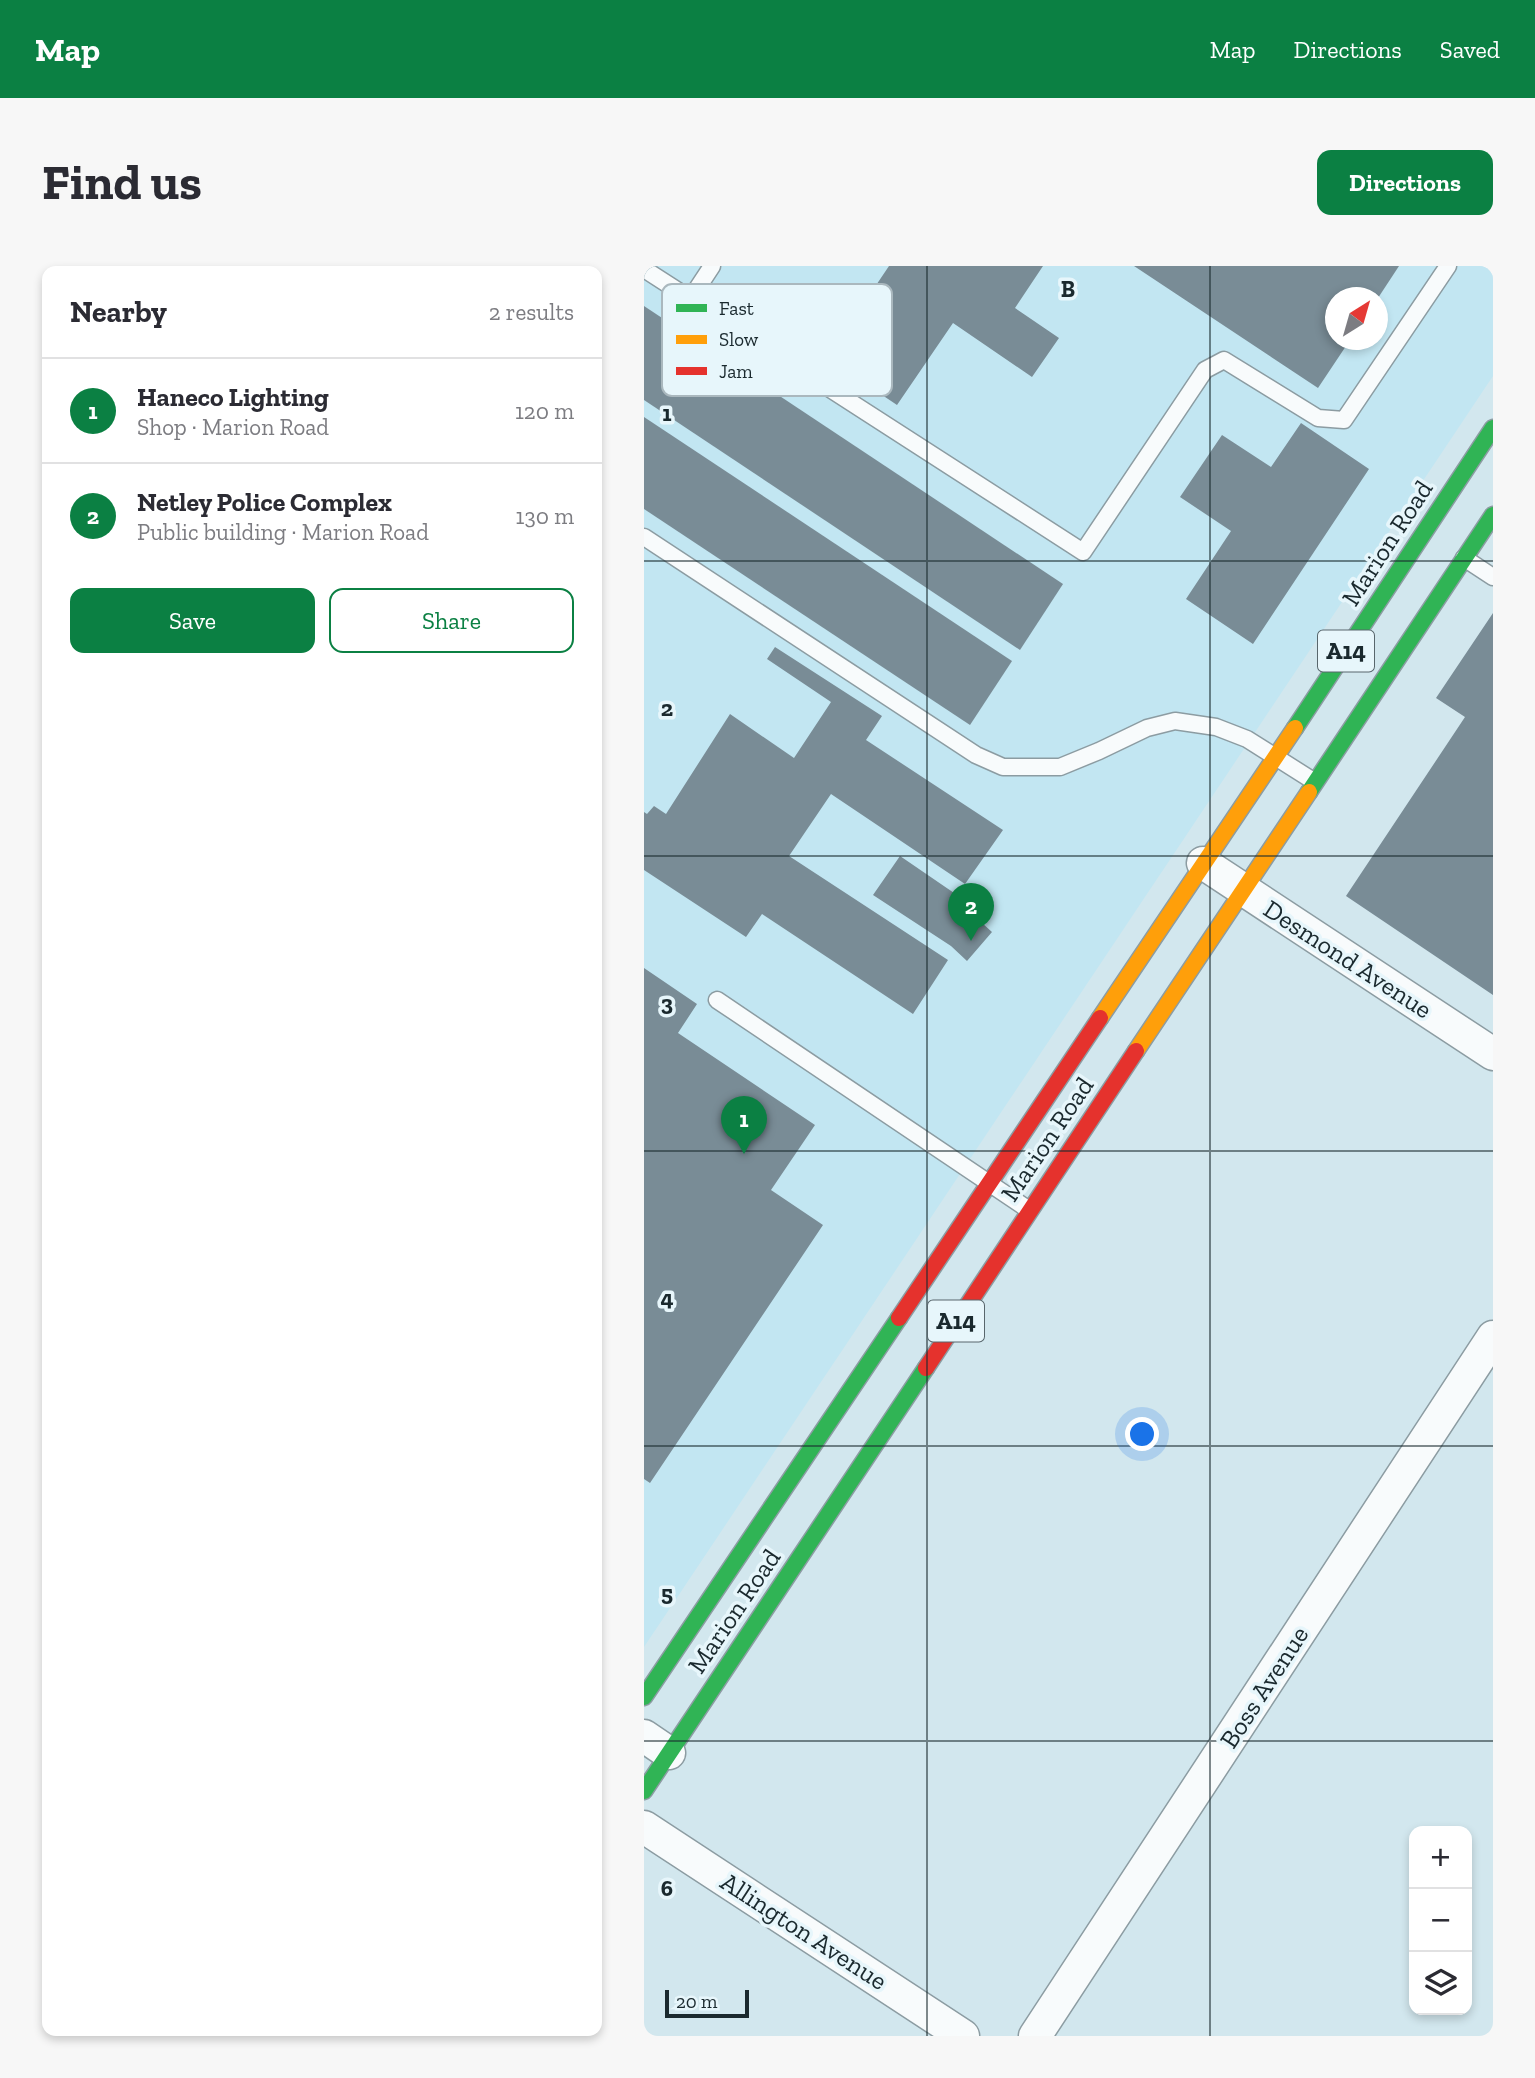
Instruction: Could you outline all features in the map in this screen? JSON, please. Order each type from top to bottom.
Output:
[{"type":"main road","name":"Marion Road","points":[[644,1697],[1276,757],[1493,428]]},
{"type":"main road","name":"Marion Road","points":[[644,1791],[657,1744],[1029,1210],[1493,515]]},
{"type":"street","name":"Desmond Avenue","points":[[1203,863],[1493,1054]]},
{"type":"street","name":"Boss Avenue","points":[[1035,2036],[1493,1337]]},
{"type":"street","name":"Allington Avenue","points":[[644,1827],[963,2036]]},
{"type":"lane","points":[[700,284],[712,266]]},
{"type":"lane","points":[[842,396],[1083,552],[1205,370],[1223,360],[1318,418],[1344,420],[1448,266]]},
{"type":"lane","points":[[644,268],[669,284]]},
{"type":"lane","points":[[644,537],[976,755],[1003,767],[1060,767],[1147,728],[1175,722],[1216,727],[1247,739],[1315,782]]},
{"type":"lane","points":[[1464,558],[1493,577]]},
{"type":"lane","points":[[717,1000],[1029,1210]]},
{"type":"shaded area","points":[[644,266],[1493,266],[1493,376],[644,1647]]},
{"type":"building","points":[[889,266],[1043,266],[1015,308],[1059,338],[1032,377],[953,323],[897,405],[884,396],[892,396],[892,284],[877,284]]},
{"type":"building","points":[[1134,266],[1399,266],[1385,287],[1325,287],[1325,350],[1343,350],[1318,388]]},
{"type":"building","points":[[644,306],[662,318],[662,396],[780,396],[1063,584],[1020,650],[644,400]]},
{"type":"building","points":[[644,417],[1012,661],[970,725],[644,509]]},
{"type":"building","points":[[1301,423],[1369,469],[1253,644],[1186,599],[1231,531],[1180,497],[1222,435],[1271,467]]},
{"type":"building","points":[[1493,613],[1493,995],[1346,896],[1465,717],[1436,698]]},
{"type":"building","points":[[775,647],[882,716],[866,740],[1003,830],[965,884],[831,794],[789,856],[948,960],[913,1014],[762,914],[746,937],[644,870],[644,812],[647,814],[654,806],[666,814],[730,714],[794,758],[831,702],[767,659]]},
{"type":"building","points":[[900,856],[976,908],[972,914],[992,932],[967,961],[951,946],[873,895]]},
{"type":"building","points":[[644,968],[697,1004],[678,1033],[815,1125],[771,1190],[823,1225],[650,1483],[644,1479]]},
{"type":"traffic: fast","points":[[1295,728],[1493,428]]},
{"type":"traffic: fast","points":[[1309,792],[1493,515]]},
{"type":"traffic: fast","points":[[644,1697],[899,1318]]},
{"type":"traffic: fast","points":[[644,1791],[926,1368]]},
{"type":"traffic: slow","points":[[1100,1018],[1295,728]]},
{"type":"traffic: slow","points":[[1136,1051],[1309,792]]},
{"type":"traffic: jam","points":[[899,1318],[1100,1018]]},
{"type":"traffic: jam","points":[[926,1368],[1136,1051]]},
{"type":"place","name":"Netley Police Complex","points":[[971,941]]},
{"type":"place","name":"Haneco Lighting","points":[[744,1154]]}]
